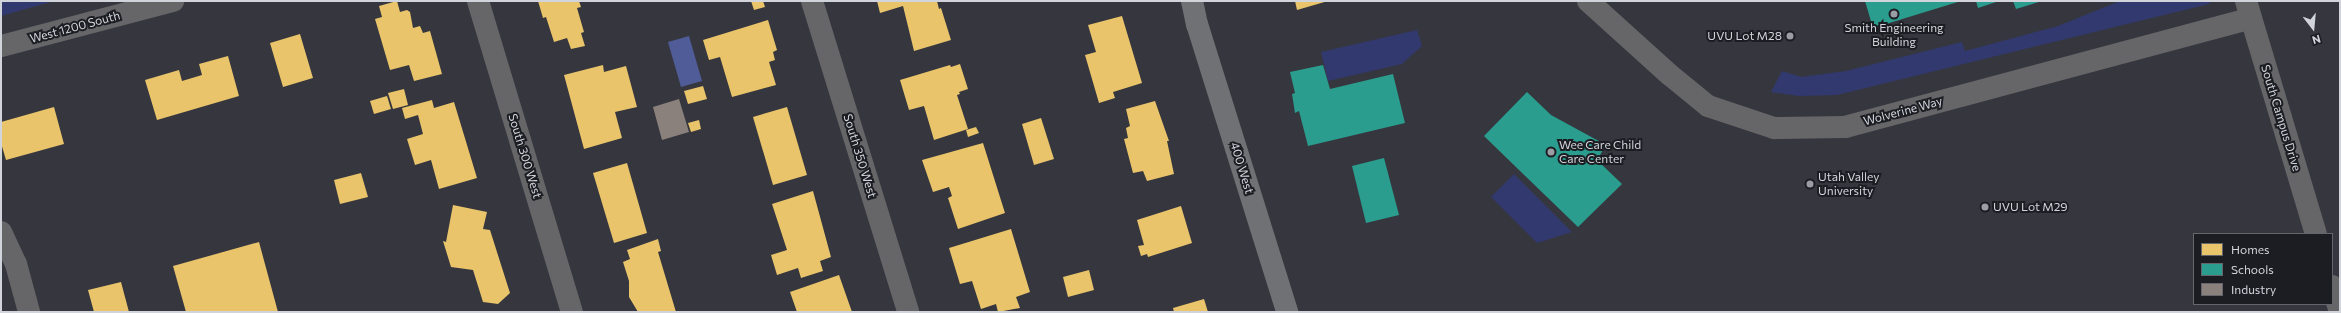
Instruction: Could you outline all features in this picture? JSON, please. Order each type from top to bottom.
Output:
[{"type":"main road","points":[[1184,1],[1197,24]]},
{"type":"main road","points":[[1192,1],[1197,24]]},
{"type":"main road","name":"400 West","points":[[1197,24],[1287,312]]},
{"type":"street","name":"West 1200 South","points":[[1,46],[173,1]]},
{"type":"street","name":"South 300 West","points":[[478,1],[572,312]]},
{"type":"street","name":"South 350 West","points":[[812,1],[908,312]]},
{"type":"street","name":"Wolverine Way","points":[[1588,1],[1670,75],[1708,106],[1774,128],[1845,127],[2249,10]]},
{"type":"street","name":"South Campus Drive","points":[[2249,10],[2316,233]]},
{"type":"street","points":[[1,232],[16,264],[29,312]]},
{"type":"street","points":[[2333,289],[2340,312]]},
{"type":"shaded area","points":[[1,1],[54,1],[1,16]]},
{"type":"shaded area","points":[[2120,1],[2210,1],[2209,4],[1837,95],[1799,96],[1771,92],[1782,71],[1801,77],[1846,71],[1962,42],[1965,51],[2058,26]]},
{"type":"shaded area","points":[[1417,30],[1422,46],[1402,64],[1328,81],[1321,52]]},
{"type":"shaded area","points":[[689,36],[702,81],[681,87],[668,42]]},
{"type":"shaded area","points":[[1514,174],[1572,232],[1537,243],[1491,197]]},
{"type":"building: Homes","points":[[397,1],[400,12],[407,10],[410,12],[413,28],[420,26],[423,33],[430,31],[442,74],[414,81],[409,65],[390,70],[375,19],[382,17],[379,6]]},
{"type":"building: Homes","points":[[538,1],[579,1],[581,7],[577,8],[584,32],[581,33],[585,46],[571,49],[567,38],[554,42],[546,17],[543,18]]},
{"type":"building: Homes","points":[[751,1],[763,1],[765,7],[754,10]]},
{"type":"building: Homes","points":[[877,1],[937,1],[939,9],[941,8],[951,40],[914,51],[903,6],[880,13]]},
{"type":"building: Homes","points":[[1295,1],[1328,1],[1297,10]]},
{"type":"building: Homes","points":[[1122,16],[1142,83],[1113,92],[1115,98],[1099,103],[1085,55],[1096,52],[1088,25]]},
{"type":"building: Homes","points":[[768,20],[777,50],[773,52],[775,60],[769,62],[776,85],[732,97],[720,57],[709,60],[703,40]]},
{"type":"building: Homes","points":[[300,34],[313,78],[283,87],[270,43]]},
{"type":"building: Homes","points":[[228,56],[239,96],[157,120],[145,80],[179,70],[182,81],[202,75],[199,64]]},
{"type":"building: Homes","points":[[960,64],[968,89],[959,92],[960,94],[957,95],[968,129],[934,140],[924,106],[909,110],[900,80],[950,65],[951,67]]},
{"type":"building: Homes","points":[[603,65],[604,72],[626,66],[637,107],[615,112],[622,138],[584,149],[564,75]]},
{"type":"building: Homes","points":[[703,86],[707,99],[688,104],[684,91]]},
{"type":"building: Homes","points":[[404,89],[408,105],[393,109],[388,93]]},
{"type":"building: Homes","points":[[387,96],[391,109],[374,114],[370,101]]},
{"type":"building: Homes","points":[[432,100],[434,108],[454,102],[477,178],[439,189],[431,160],[415,165],[407,139],[423,134],[418,115],[405,119],[402,108]]},
{"type":"building: Homes","points":[[1155,101],[1169,141],[1167,141],[1174,174],[1147,181],[1143,171],[1133,173],[1124,139],[1128,138],[1126,128],[1130,126],[1126,109]]},
{"type":"building: Homes","points":[[54,107],[64,144],[6,160],[1,143],[1,122]]},
{"type":"building: Homes","points":[[787,107],[807,175],[773,185],[753,117]]},
{"type":"building: Homes","points":[[1041,118],[1054,159],[1034,165],[1022,124]]},
{"type":"building: Homes","points":[[699,120],[701,129],[691,132],[688,123]]},
{"type":"building: Homes","points":[[976,127],[979,133],[968,137],[966,130]]},
{"type":"building: Homes","points":[[983,143],[1005,213],[958,229],[948,198],[952,196],[949,187],[933,192],[922,160]]},
{"type":"building: Homes","points":[[627,163],[647,233],[614,243],[593,173]]},
{"type":"building: Homes","points":[[361,173],[368,197],[340,204],[334,180]]},
{"type":"building: Homes","points":[[813,191],[831,257],[820,261],[823,271],[801,278],[798,268],[777,275],[771,255],[787,250],[772,204]]},
{"type":"building: Homes","points":[[453,205],[487,212],[483,229],[490,230],[510,293],[498,304],[483,302],[473,270],[451,267],[443,241],[446,242]]},
{"type":"building: Homes","points":[[1181,206],[1192,243],[1148,257],[1147,254],[1141,256],[1138,246],[1144,245],[1137,220]]},
{"type":"building: Homes","points":[[1011,229],[1030,292],[1016,297],[1020,308],[998,312],[996,304],[981,309],[972,281],[960,284],[949,248]]},
{"type":"building: Homes","points":[[658,239],[661,251],[658,252],[676,312],[638,312],[629,297],[629,281],[623,262],[630,259],[627,250]]},
{"type":"building: Homes","points":[[259,242],[278,312],[186,312],[173,266]]},
{"type":"building: Homes","points":[[1089,270],[1094,290],[1068,297],[1063,277]]},
{"type":"building: Homes","points":[[839,275],[852,312],[797,312],[790,292]]},
{"type":"building: Homes","points":[[121,282],[129,312],[94,312],[88,290]]},
{"type":"building: Homes","points":[[1204,299],[1208,312],[1174,312],[1173,308]]},
{"type":"building: Schools","name":"Smith Engineering Building","points":[[1865,1],[1961,1],[1873,28]]},
{"type":"building: Schools","points":[[1976,1],[1999,1],[1978,8]]},
{"type":"building: Schools","points":[[2013,1],[2042,1],[2016,9]]},
{"type":"building: Schools","points":[[1323,65],[1330,89],[1393,74],[1405,123],[1308,146],[1299,111],[1295,113],[1292,94],[1295,93],[1290,72]]},
{"type":"building: Schools","name":"Wee Care Child Care Center","points":[[1527,92],[1551,115],[1606,145],[1597,160],[1622,184],[1578,227],[1484,136]]},
{"type":"building: Schools","points":[[1384,158],[1399,215],[1366,223],[1352,166]]},
{"type":"building: Industry","points":[[679,99],[689,132],[662,140],[653,107]]},
{"type":"place","name":"Smith Engineering Building","points":[[1894,14]]},
{"type":"place","name":"UVU Lot M28","points":[[1790,36]]},
{"type":"place","name":"Wee Care Child Care Center","points":[[1551,152]]},
{"type":"place","name":"Utah Valley University","points":[[1810,184]]},
{"type":"place","name":"UVU Lot M29","points":[[1985,207]]}]
